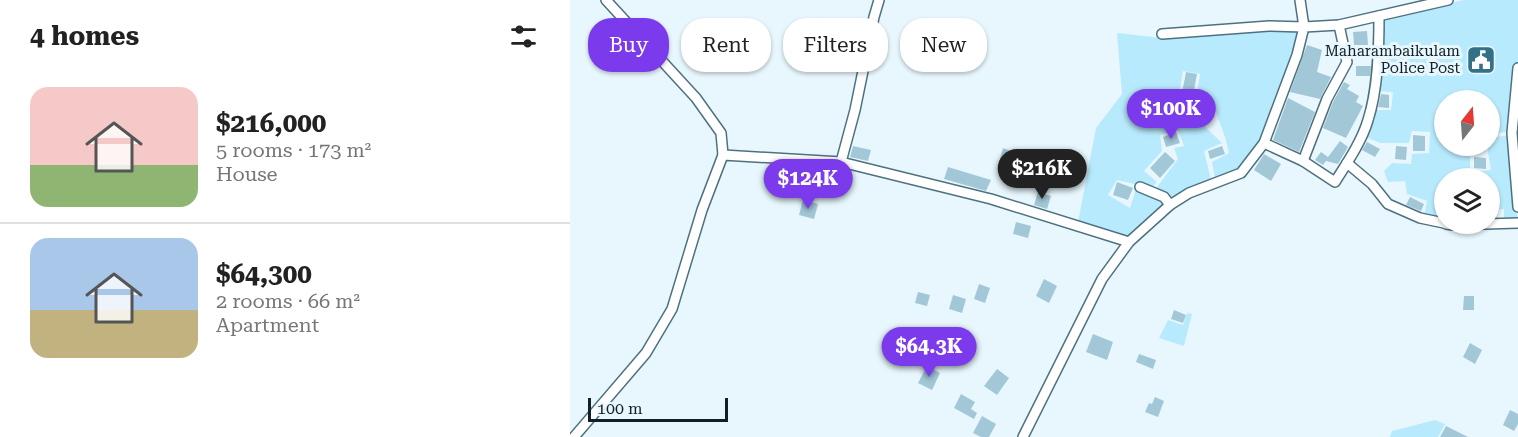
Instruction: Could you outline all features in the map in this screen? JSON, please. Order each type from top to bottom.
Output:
[{"type":"street","points":[[573,437],[646,353],[672,309],[702,210],[723,155],[721,133],[696,98],[606,0]]},
{"type":"street","points":[[841,162],[879,0]]},
{"type":"street","points":[[1023,437],[1102,279],[1129,242],[1170,205],[1189,193],[1241,173],[1264,143],[1297,55],[1304,27],[1300,0]]},
{"type":"street","points":[[1162,34],[1269,26],[1339,25],[1448,0]]},
{"type":"street","points":[[1264,143],[1303,161],[1335,182],[1368,120],[1380,55],[1379,16]]},
{"type":"street","points":[[1303,161],[1327,99],[1347,63],[1339,25]]},
{"type":"street","points":[[1518,68],[1512,133],[1518,207]]},
{"type":"street","points":[[723,155],[841,162],[991,199],[1129,242]]},
{"type":"street","points":[[1347,163],[1372,184],[1388,204],[1420,218],[1434,221]]},
{"type":"street","points":[[1140,187],[1164,197],[1170,205]]},
{"type":"street","points":[[1500,224],[1518,223]]},
{"type":"shaded area","points":[[1464,0],[1518,0],[1518,60],[1510,132],[1500,132],[1500,90],[1434,90],[1434,156],[1470,156],[1470,168],[1434,168],[1434,218],[1424,216],[1427,201],[1407,194],[1405,181],[1388,182],[1384,171],[1392,163],[1411,164],[1412,154],[1429,153],[1430,132],[1412,131],[1409,143],[1380,143],[1368,138],[1373,110],[1391,110],[1393,92],[1377,91],[1381,19]]},
{"type":"shaded area","points":[[1272,29],[1300,31],[1262,142],[1240,169],[1215,178],[1212,162],[1229,153],[1225,137],[1212,102],[1200,104],[1197,96],[1200,74],[1183,71],[1179,95],[1193,98],[1200,122],[1222,143],[1204,151],[1211,180],[1171,202],[1157,187],[1178,159],[1174,148],[1184,146],[1178,130],[1160,135],[1162,151],[1144,171],[1157,182],[1151,188],[1117,180],[1108,195],[1130,208],[1136,189],[1154,194],[1167,205],[1130,238],[1078,222],[1096,128],[1122,94],[1117,33],[1162,38]]},
{"type":"shaded area","points":[[1510,135],[1512,186],[1518,221],[1504,222],[1504,209],[1500,209],[1500,168],[1491,168],[1489,156],[1500,156],[1500,136]]},
{"type":"shaded area","points":[[1187,313],[1192,314],[1184,346],[1159,338],[1168,320],[1183,325]]},
{"type":"shaded area","points":[[1435,420],[1445,424],[1438,437],[1390,437],[1392,431]]},
{"type":"building","points":[[1367,31],[1368,45],[1354,45],[1353,32]]},
{"type":"building","points":[[1307,45],[1322,50],[1317,72],[1331,77],[1320,99],[1290,92]]},
{"type":"building","points":[[1356,66],[1371,66],[1370,76],[1356,76]]},
{"type":"building","points":[[1186,72],[1197,74],[1193,95],[1182,93]]},
{"type":"building","points":[[1344,82],[1350,85],[1347,89],[1359,96],[1356,102],[1363,106],[1346,138],[1323,128]]},
{"type":"building","points":[[1381,94],[1389,95],[1389,108],[1378,107]]},
{"type":"building","points":[[1288,98],[1315,112],[1299,152],[1273,140]]},
{"type":"building","points":[[1210,107],[1213,118],[1203,121],[1200,110]]},
{"type":"building","points":[[1176,132],[1180,143],[1166,147],[1163,137]]},
{"type":"building","points":[[1413,135],[1425,136],[1425,151],[1413,151]]},
{"type":"building","points":[[1340,141],[1348,147],[1338,164],[1326,161],[1323,165],[1315,160],[1321,152],[1328,157]]},
{"type":"building","points":[[1367,142],[1380,149],[1375,157],[1362,150]]},
{"type":"building","points":[[853,146],[871,150],[868,161],[850,157]]},
{"type":"building","points":[[1222,146],[1225,154],[1210,159],[1208,151]]},
{"type":"building","points":[[1396,146],[1407,147],[1406,160],[1395,159]]},
{"type":"building","points":[[1003,148],[1014,152],[1010,166],[999,163]]},
{"type":"building","points":[[1165,152],[1175,161],[1160,178],[1150,168]]},
{"type":"building","points":[[1264,154],[1281,164],[1271,181],[1254,170]]},
{"type":"building","points":[[1474,157],[1486,158],[1486,168],[1474,168]]},
{"type":"building","points":[[948,167],[991,180],[986,191],[944,179]]},
{"type":"building","points":[[1117,182],[1133,188],[1128,200],[1113,195]]},
{"type":"building","points":[[1038,192],[1051,196],[1047,209],[1034,205]]},
{"type":"building","points":[[1410,197],[1424,204],[1421,211],[1406,205]]},
{"type":"building","points":[[803,200],[818,204],[814,219],[799,215]]},
{"type":"building","points":[[1016,222],[1031,226],[1028,238],[1013,234]]},
{"type":"building","points":[[1044,279],[1057,286],[1049,303],[1036,296]]},
{"type":"building","points":[[979,284],[990,288],[985,303],[974,299]]},
{"type":"building","points":[[918,292],[930,295],[927,306],[915,303]]},
{"type":"building","points":[[953,295],[966,299],[962,313],[949,309]]},
{"type":"building","points":[[1464,296],[1474,296],[1474,310],[1463,310]]},
{"type":"building","points":[[1174,310],[1186,315],[1183,323],[1171,319]]},
{"type":"building","points":[[1093,334],[1113,342],[1107,360],[1086,352]]},
{"type":"building","points":[[1470,343],[1482,350],[1475,364],[1463,357]]},
{"type":"building","points":[[1139,354],[1156,360],[1153,369],[1136,362]]},
{"type":"building","points":[[927,366],[940,373],[932,390],[918,383]]},
{"type":"building","points":[[997,369],[1009,378],[997,395],[984,386]]},
{"type":"building","points":[[961,394],[975,402],[971,409],[977,413],[974,419],[954,408]]},
{"type":"building","points":[[1155,397],[1164,401],[1158,417],[1145,412]]},
{"type":"building","points":[[1510,410],[1518,414],[1518,424],[1514,431],[1503,425]]},
{"type":"building","points":[[982,416],[996,424],[989,437],[981,437],[973,433]]},
{"type":"building","points":[[1446,426],[1468,437],[1440,437]]},
{"type":"place","name":"Maharambaikulam Police Post","points":[[1481,60]]}]
